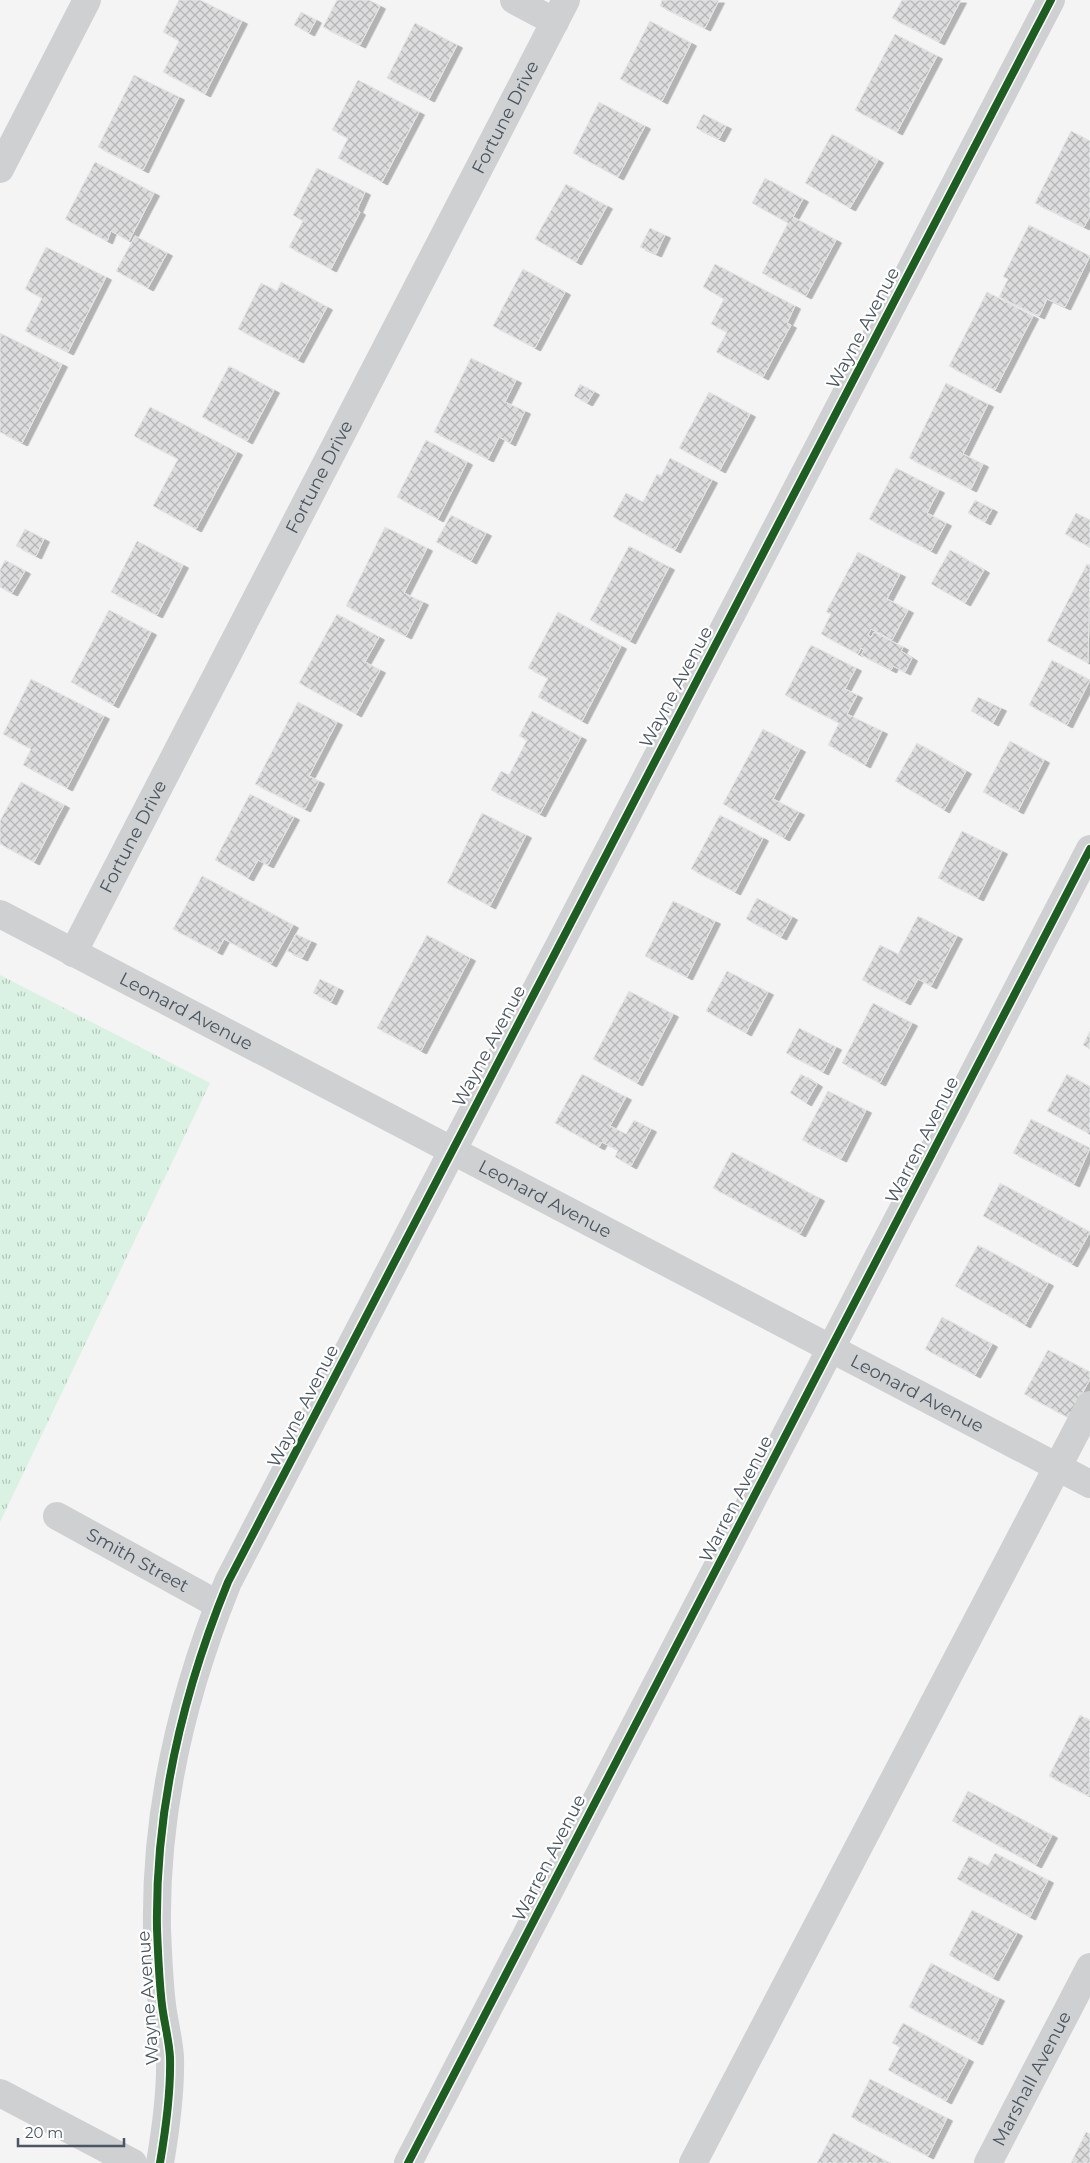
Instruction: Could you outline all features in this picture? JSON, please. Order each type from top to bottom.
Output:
[{"type":"street","points":[[0,169],[87,0]]},
{"type":"street","points":[[514,0],[560,11]]},
{"type":"street","name":"Wayne Avenue","points":[[160,2163],[168,2116],[170,2056],[162,2004],[157,1929],[160,1844],[172,1760],[193,1678],[228,1582],[1051,0]]},
{"type":"street","name":"Fortune Drive","points":[[72,953],[560,11]]},
{"type":"street","name":"Warren Avenue","points":[[408,2163],[1090,849]]},
{"type":"street","name":"Leonard Avenue","points":[[0,914],[1090,1484]]},
{"type":"street","points":[[693,2163],[1090,1406]]},
{"type":"street","name":"Smith Street","points":[[57,1516],[219,1606]]},
{"type":"street","name":"Marshall Avenue","points":[[988,2163],[1090,1967]]},
{"type":"street","points":[[0,2093],[133,2163]]},
{"type":"green space","points":[[0,975],[210,1083],[0,1522]]},
{"type":"building","points":[[179,0],[200,0],[242,21],[205,94],[163,72],[179,41],[163,32]]},
{"type":"building","points":[[337,0],[369,0],[380,6],[360,45],[323,27]]},
{"type":"building","points":[[662,0],[719,0],[705,28],[660,6]]},
{"type":"building","points":[[902,0],[961,0],[939,42],[892,18]]},
{"type":"building","points":[[301,12],[316,20],[309,33],[294,25]]},
{"type":"building","points":[[650,21],[691,43],[662,101],[620,79]]},
{"type":"building","points":[[415,23],[457,45],[429,99],[387,78]]},
{"type":"building","points":[[895,34],[937,56],[897,132],[855,110]]},
{"type":"building","points":[[134,75],[179,97],[143,170],[98,147]]},
{"type":"building","points":[[358,80],[419,112],[382,182],[338,158],[348,138],[332,130]]},
{"type":"building","points":[[599,102],[645,126],[618,177],[573,153]]},
{"type":"building","points":[[703,114],[726,126],[719,139],[696,128]]},
{"type":"building","points":[[1071,131],[1090,141],[1090,216],[1084,227],[1035,203]]},
{"type":"building","points":[[832,134],[878,160],[850,208],[805,183]]},
{"type":"building","points":[[95,162],[154,193],[129,241],[111,231],[107,241],[65,219]]},
{"type":"building","points":[[317,168],[365,192],[357,210],[360,212],[331,269],[289,247],[303,221],[293,215]]},
{"type":"building","points":[[765,178],[803,199],[793,217],[836,240],[806,296],[762,273],[788,223],[752,203]]},
{"type":"building","points":[[566,184],[607,206],[576,262],[535,239]]},
{"type":"building","points":[[1029,225],[1090,256],[1065,307],[1047,299],[1039,316],[999,297],[1008,279],[1003,277]]},
{"type":"building","points":[[650,228],[665,235],[656,254],[640,247]]},
{"type":"building","points":[[135,236],[167,253],[148,288],[116,271]]},
{"type":"building","points":[[46,247],[106,277],[68,352],[25,331],[42,298],[25,289]]},
{"type":"building","points":[[715,264],[795,306],[787,323],[791,325],[763,377],[716,352],[727,332],[711,324],[724,299],[703,287]]},
{"type":"building","points":[[523,269],[565,292],[535,348],[493,326]]},
{"type":"building","points":[[281,282],[327,307],[298,360],[238,329],[261,283],[277,291]]},
{"type":"building","points":[[987,292],[1033,316],[995,390],[949,366]]},
{"type":"building","points":[[0,333],[62,364],[22,443],[0,432]]},
{"type":"building","points":[[471,358],[516,380],[505,402],[525,411],[510,443],[499,437],[488,459],[434,432]]},
{"type":"building","points":[[229,366],[274,390],[247,441],[202,417]]},
{"type":"building","points":[[946,383],[988,404],[963,454],[983,464],[971,489],[909,458]]},
{"type":"building","points":[[580,384],[594,392],[587,403],[574,396]]},
{"type":"building","points":[[709,392],[750,414],[720,470],[679,448]]},
{"type":"building","points":[[150,407],[237,452],[196,529],[153,506],[178,459],[134,436]]},
{"type":"building","points":[[426,440],[467,462],[438,519],[397,497]]},
{"type":"building","points":[[670,458],[712,480],[675,550],[613,517],[626,493],[643,502],[657,474],[661,476]]},
{"type":"building","points":[[896,468],[939,490],[927,513],[946,523],[931,551],[869,519]]},
{"type":"building","points":[[975,500],[992,509],[985,522],[968,513]]},
{"type":"building","points":[[1076,513],[1090,520],[1090,547],[1065,534]]},
{"type":"building","points":[[451,515],[486,533],[471,561],[436,542]]},
{"type":"building","points":[[385,527],[427,548],[404,593],[423,602],[406,636],[346,606]]},
{"type":"building","points":[[25,529],[44,539],[36,556],[16,546]]},
{"type":"building","points":[[137,541],[183,565],[157,615],[111,592]]},
{"type":"building","points":[[629,546],[669,567],[630,641],[590,620]]},
{"type":"building","points":[[950,550],[984,570],[965,603],[931,584]]},
{"type":"building","points":[[858,552],[900,574],[887,599],[908,610],[892,640],[871,629],[868,635],[871,637],[874,632],[903,647],[901,651],[912,658],[905,672],[893,666],[891,670],[861,655],[864,650],[861,648],[858,654],[821,634],[831,614],[826,612]]},
{"type":"building","points":[[5,560],[25,571],[12,593],[0,587],[0,570]]},
{"type":"building","points":[[1087,564],[1090,565],[1088,663],[1047,641]]},
{"type":"building","points":[[109,610],[151,632],[113,705],[71,682]]},
{"type":"building","points":[[558,612],[621,646],[582,721],[538,697],[548,678],[528,668]]},
{"type":"building","points":[[337,614],[379,637],[365,662],[380,670],[356,714],[299,683]]},
{"type":"building","points":[[811,645],[856,668],[845,689],[857,695],[847,714],[882,731],[865,765],[828,745],[839,723],[785,695]]},
{"type":"building","points":[[1052,660],[1090,680],[1067,725],[1029,705]]},
{"type":"building","points":[[31,679],[104,716],[67,788],[23,765],[31,749],[3,734]]},
{"type":"building","points":[[978,697],[1001,708],[993,723],[971,711]]},
{"type":"building","points":[[298,702],[337,722],[309,776],[319,781],[305,809],[255,784]]},
{"type":"building","points":[[532,711],[581,737],[540,814],[491,790],[501,771],[509,775],[527,740],[519,736]]},
{"type":"building","points":[[763,729],[800,749],[773,799],[799,812],[784,838],[723,804]]},
{"type":"building","points":[[1010,741],[1044,760],[1018,811],[983,792]]},
{"type":"building","points":[[917,743],[966,771],[944,810],[895,781]]},
{"type":"building","points":[[21,782],[64,805],[34,862],[0,844],[0,821]]},
{"type":"building","points":[[250,794],[294,817],[268,865],[258,860],[248,878],[215,860]]},
{"type":"building","points":[[482,813],[526,835],[490,906],[447,883]]},
{"type":"building","points":[[720,815],[763,838],[735,892],[691,869]]},
{"type":"building","points":[[962,831],[1002,851],[978,898],[938,878]]},
{"type":"building","points":[[202,876],[293,925],[271,964],[224,939],[217,952],[173,929]]},
{"type":"building","points":[[757,898],[792,917],[781,937],[746,919]]},
{"type":"building","points":[[673,901],[715,921],[687,977],[645,956]]},
{"type":"building","points":[[918,916],[957,936],[931,986],[918,979],[905,1002],[862,980],[880,945],[898,954]]},
{"type":"building","points":[[296,934],[311,941],[302,958],[287,951]]},
{"type":"building","points":[[427,935],[470,958],[421,1051],[377,1028]]},
{"type":"building","points":[[727,971],[768,992],[746,1033],[706,1011]]},
{"type":"building","points":[[320,979],[338,988],[331,1002],[313,993]]},
{"type":"building","points":[[629,991],[673,1014],[637,1083],[593,1059]]},
{"type":"building","points":[[873,1003],[912,1023],[880,1083],[842,1063]]},
{"type":"building","points":[[799,1028],[836,1047],[823,1072],[786,1053]]},
{"type":"building","points":[[1090,1031],[1090,1049],[1083,1045]]},
{"type":"building","points":[[582,1074],[626,1097],[610,1126],[626,1134],[634,1120],[651,1129],[631,1166],[615,1157],[618,1150],[602,1142],[599,1147],[555,1123]]},
{"type":"building","points":[[801,1074],[817,1084],[806,1103],[790,1093]]},
{"type":"building","points":[[1067,1074],[1090,1087],[1090,1130],[1088,1133],[1047,1111]]},
{"type":"building","points":[[828,1091],[866,1110],[841,1159],[802,1140]]},
{"type":"building","points":[[1031,1119],[1090,1148],[1074,1184],[1013,1153]]},
{"type":"building","points":[[732,1152],[819,1198],[800,1234],[713,1188]]},
{"type":"building","points":[[1000,1183],[1090,1232],[1072,1264],[983,1216]]},
{"type":"building","points":[[978,1245],[1048,1283],[1025,1325],[955,1286]]},
{"type":"building","points":[[942,1317],[992,1344],[975,1375],[925,1349]]},
{"type":"building","points":[[1048,1350],[1090,1372],[1090,1379],[1069,1418],[1024,1394]]},
{"type":"building","points":[[1080,1715],[1090,1721],[1089,1796],[1049,1776]]},
{"type":"building","points":[[968,1791],[1052,1835],[1036,1865],[952,1821]]},
{"type":"building","points":[[995,1853],[1048,1880],[1030,1917],[957,1879],[969,1856],[988,1866]]},
{"type":"building","points":[[972,1910],[1017,1933],[993,1978],[949,1955]]},
{"type":"building","points":[[931,1963],[999,1998],[977,2042],[909,2007]]},
{"type":"building","points":[[903,2023],[968,2059],[946,2101],[888,2070],[900,2047],[892,2043]]},
{"type":"building","points":[[870,2079],[947,2118],[928,2156],[851,2117]]},
{"type":"building","points":[[1086,2132],[1090,2134],[1090,2163],[1071,2163]]},
{"type":"building","points":[[833,2133],[890,2163],[817,2163]]},
{"type":"cycle path","points":[[160,2163],[170,2084],[169,2051],[161,1996],[157,1929],[161,1840],[175,1752],[185,1709],[212,1624],[228,1582],[1051,0]]},
{"type":"cycle path","points":[[408,2163],[1090,849]]}]
